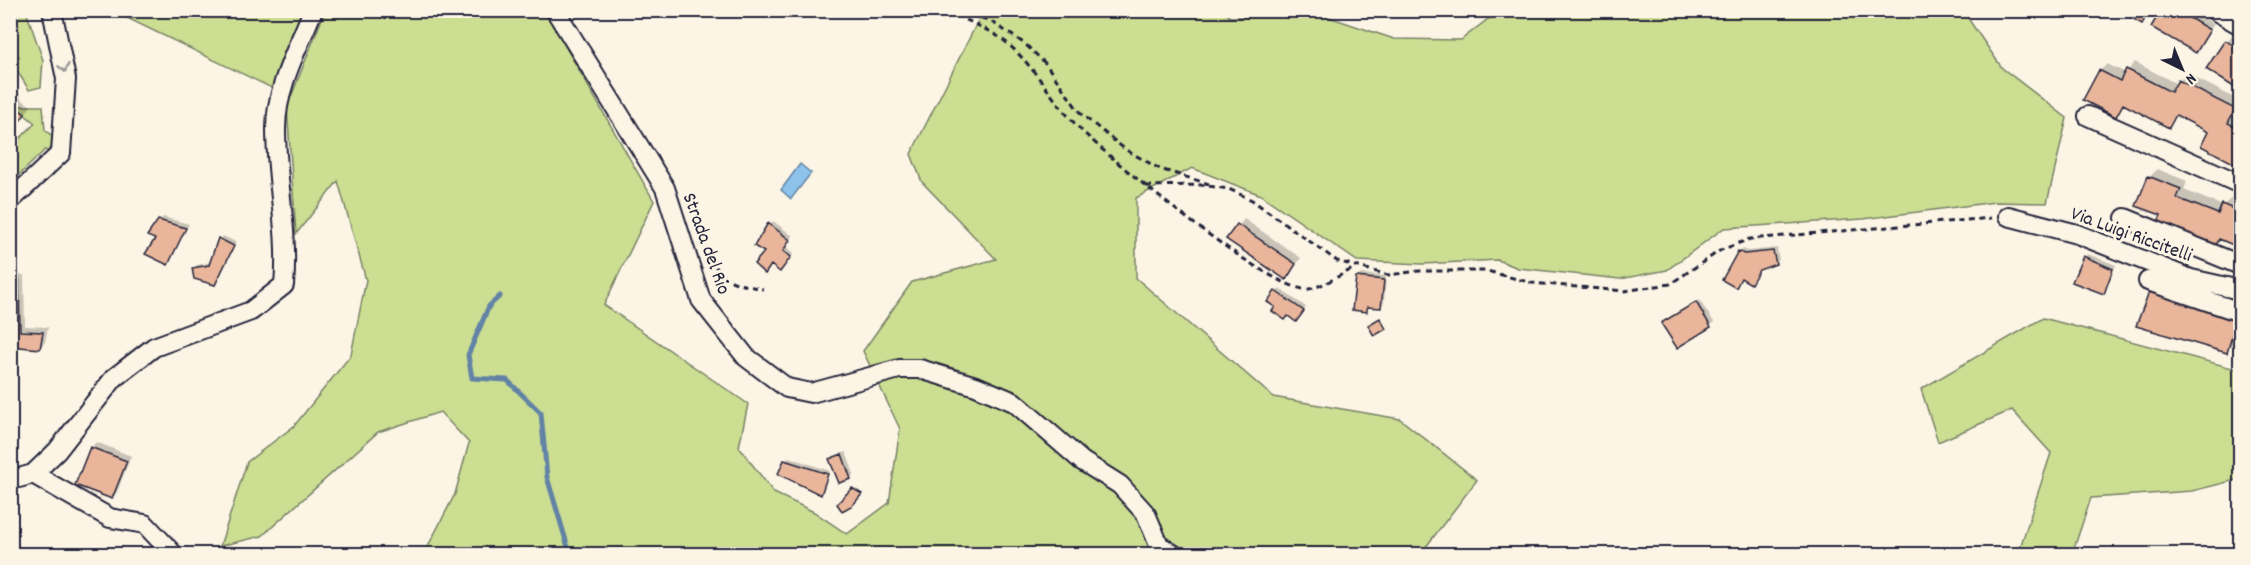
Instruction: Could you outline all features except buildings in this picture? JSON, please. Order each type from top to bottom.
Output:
[{"type":"street","points":[[10,201],[61,153],[66,79],[52,10]]},
{"type":"street","points":[[10,476],[19,478],[33,474],[57,451],[114,378],[154,347],[251,312],[284,285],[287,253],[276,128],[280,92],[313,10]]},
{"type":"street","name":"Strada del Rio","points":[[555,10],[665,188],[701,300],[746,357],[787,388],[811,393],[899,369],[920,369],[976,386],[1014,402],[1082,461],[1120,485],[1146,514],[1159,545],[1173,555]]},
{"type":"street","points":[[2214,10],[2241,26]]},
{"type":"street","points":[[2088,116],[2241,184]]},
{"type":"street","name":"Via Luigi Riccitelli","points":[[2008,216],[2077,234],[2191,279],[2241,290]]},
{"type":"street","points":[[2125,218],[2241,265]]},
{"type":"street","points":[[2148,281],[2241,312]]},
{"type":"street","points":[[33,474],[110,518],[145,524],[173,555]]},
{"type":"path","points":[[947,10],[1004,40],[1024,58],[1080,130],[1195,225],[1280,282],[1309,289],[1355,268]]},
{"type":"path","points":[[947,10],[989,20],[1025,44],[1045,63],[1081,114],[1126,150],[1160,169],[1229,189],[1252,200],[1337,261],[1355,268],[1388,275],[1419,271],[1487,271],[1532,283],[1624,291],[1670,284],[1721,250],[1750,239],[2008,216]]},
{"type":"path","points":[[1146,186],[1214,186]]},
{"type":"path","points":[[699,241],[716,269],[731,283],[763,289]]},
{"type":"green space","points":[[1222,10],[1230,17],[1323,15],[1394,39],[1461,40],[1488,19],[1518,11],[1908,10],[1927,16],[1943,11],[1963,11],[2002,68],[2067,118],[2047,203],[1995,202],[1863,219],[1724,228],[1667,270],[1620,279],[1518,268],[1498,260],[1423,264],[1357,261],[1261,195],[1192,168],[1136,198],[1136,278],[1273,397],[1400,419],[1477,480],[1425,548],[1406,554],[424,554],[455,494],[469,443],[440,412],[378,432],[262,536],[220,546],[247,462],[294,426],[351,355],[366,280],[338,181],[296,234],[287,107],[325,11],[545,11],[654,201],[604,305],[748,404],[739,447],[774,493],[814,512],[847,534],[889,503],[900,429],[863,351],[912,282],[996,259],[922,182],[911,154],[983,11]]},
{"type":"green space","points":[[10,11],[26,11],[43,60],[41,87],[29,90],[11,61]]},
{"type":"green space","points":[[123,11],[313,11],[280,92],[125,17]]},
{"type":"green space","points":[[14,106],[43,106],[45,130],[57,140],[54,153],[45,150],[14,180],[11,177],[11,148],[35,123]]},
{"type":"green space","points":[[2043,318],[2240,370],[2240,479],[2192,491],[2091,498],[2072,554],[2018,554],[2051,453],[2012,410],[1938,442],[1921,389]]},
{"type":"water","points":[[800,164],[811,173],[791,199],[781,190]]},
{"type":"waterway","points":[[500,296],[489,306],[468,355],[472,378],[507,380],[541,413],[547,477],[570,554]]}]
